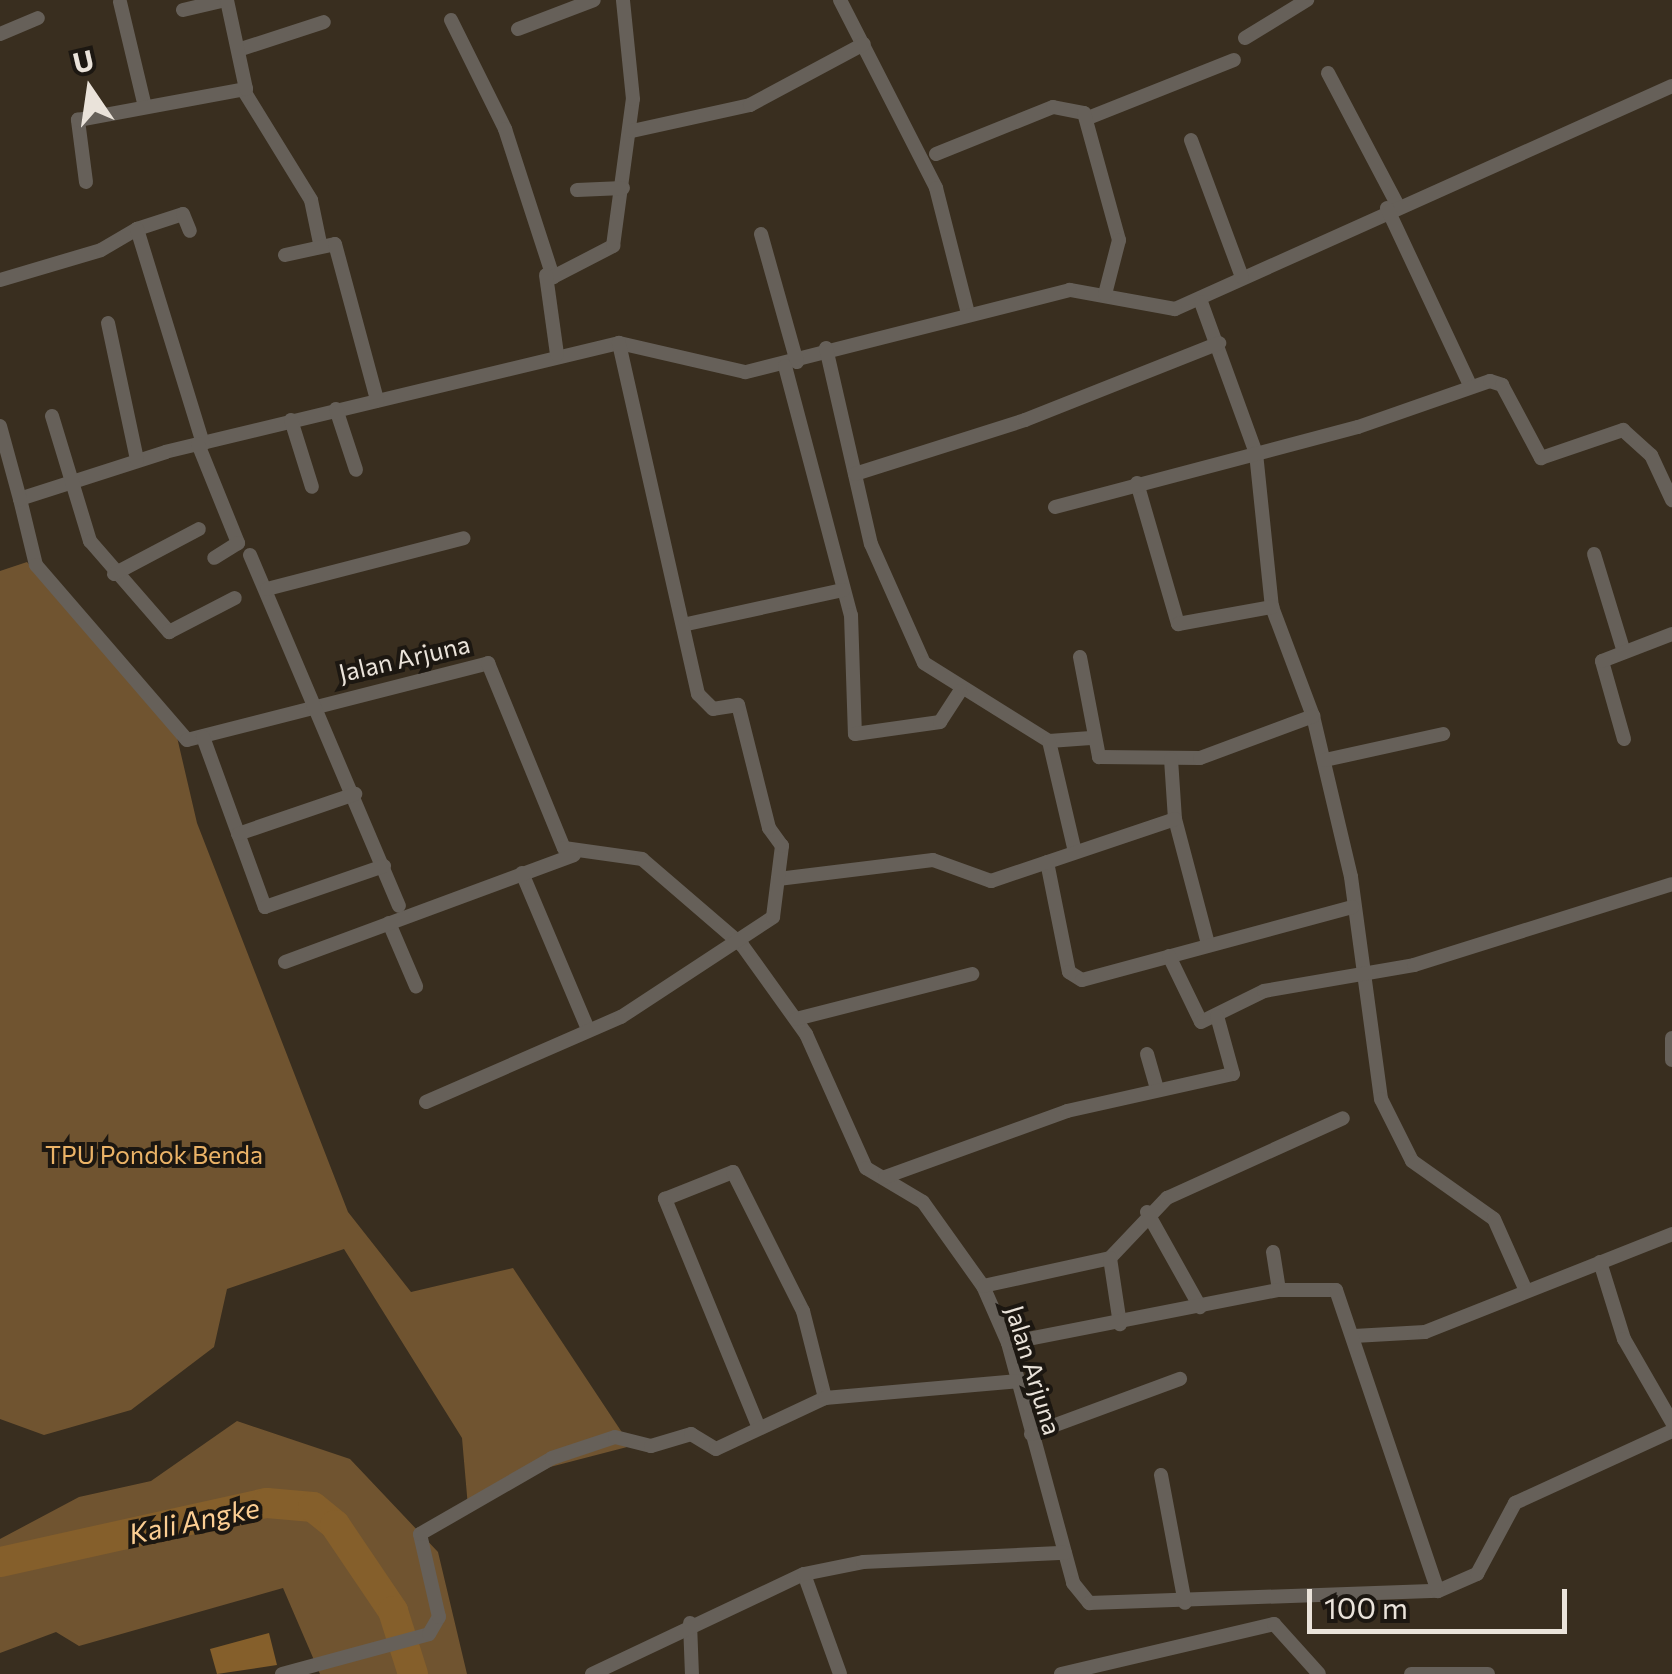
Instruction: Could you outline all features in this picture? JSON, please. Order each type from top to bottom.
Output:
[{"type":"street","points":[[183,10],[226,0],[241,49],[244,90],[310,200],[320,243]]},
{"type":"street","points":[[518,28],[594,0]]},
{"type":"street","points":[[546,274],[612,249],[632,131],[623,0]]},
{"type":"street","points":[[840,0],[936,188],[967,310]]},
{"type":"street","points":[[1245,38],[1307,0]]},
{"type":"street","points":[[120,2],[144,102]]},
{"type":"street","points":[[0,34],[38,18]]},
{"type":"street","points":[[452,20],[505,129],[546,274],[558,354]]},
{"type":"street","points":[[241,49],[324,22]]},
{"type":"street","points":[[632,131],[750,105],[864,44]]},
{"type":"street","points":[[936,154],[1053,107],[1088,118],[1234,60]]},
{"type":"street","points":[[1328,73],[1470,384]]},
{"type":"street","points":[[20,499],[137,460],[336,408],[619,343],[732,371],[791,364],[826,348],[967,310],[1070,290],[1105,294],[1152,310],[1201,302],[1242,278],[1392,206],[1672,86]]},
{"type":"street","points":[[86,182],[76,121],[144,102],[244,90]]},
{"type":"street","points":[[1088,118],[1120,240],[1105,294]]},
{"type":"street","points":[[1192,140],[1242,278]]},
{"type":"street","points":[[577,190],[623,188]]},
{"type":"street","points":[[0,280],[101,250],[138,229],[183,214],[190,231]]},
{"type":"street","points":[[138,229],[200,444],[238,543],[214,558]]},
{"type":"street","points":[[762,234],[843,590],[856,736],[941,722],[960,691]]},
{"type":"street","points":[[285,255],[320,243],[336,248],[376,400]]},
{"type":"street","points":[[1201,302],[1256,453],[1272,608],[1313,716],[1325,760],[1365,976],[1381,1099],[1396,1133],[1420,1168],[1485,1206],[1526,1291]]},
{"type":"street","points":[[108,323],[137,460]]},
{"type":"street","points":[[426,1102],[587,1027],[621,1017],[742,945],[773,917],[782,846],[769,828],[738,705],[702,704],[619,343]]},
{"type":"street","points":[[855,474],[1025,420],[1218,343]]},
{"type":"street","points":[[826,348],[871,544],[915,646],[960,691],[1049,740],[1091,738]]},
{"type":"street","points":[[1055,506],[1256,453],[1470,384],[1502,384],[1547,460],[1614,430],[1638,438],[1672,500]]},
{"type":"street","points":[[336,408],[356,470]]},
{"type":"street","points":[[52,416],[66,482],[114,574],[169,632],[235,598]]},
{"type":"street","points":[[290,420],[312,487]]},
{"type":"street","points":[[0,426],[36,565],[196,738],[265,906],[384,866]]},
{"type":"street","points":[[1137,483],[1178,624],[1272,608]]},
{"type":"street","points":[[114,574],[199,530]]},
{"type":"street","points":[[267,589],[464,538]]},
{"type":"street","points":[[1594,554],[1623,649]]},
{"type":"street","points":[[250,555],[318,701],[399,906]]},
{"type":"street","points":[[686,624],[843,590]]},
{"type":"street","points":[[1624,739],[1601,663],[1623,649],[1672,634]]},
{"type":"street","points":[[1080,657],[1091,738],[1099,757],[1200,758],[1313,716]]},
{"type":"street","name":"Jalan Arjuna","points":[[196,738],[318,701],[488,663],[574,855],[642,858],[742,945],[796,1018],[866,1168],[924,1202],[983,1286],[1008,1344],[1065,1553],[1089,1603],[1185,1603],[1438,1591],[1477,1574],[1515,1504],[1672,1432]]},
{"type":"street","points":[[1325,760],[1443,734]]},
{"type":"street","points":[[1049,740],[1075,852]]},
{"type":"street","points":[[1170,758],[1174,819],[1208,944]]},
{"type":"street","points":[[238,834],[355,794]]},
{"type":"street","points":[[778,879],[933,860],[991,881],[1174,819]]},
{"type":"street","points":[[285,962],[574,855]]},
{"type":"street","points":[[1046,862],[1075,978],[1352,907]]},
{"type":"street","points":[[522,872],[587,1027]]},
{"type":"street","points":[[1170,956],[1194,1020],[1217,1016],[1264,991],[1365,976],[1672,884]]},
{"type":"street","points":[[389,923],[416,986]]},
{"type":"street","points":[[796,1018],[972,974]]},
{"type":"street","points":[[885,1177],[1157,1088],[1233,1074],[1217,1016]]},
{"type":"street","points":[[1672,1038],[1672,1060]]},
{"type":"street","points":[[1147,1054],[1157,1088]]},
{"type":"street","points":[[983,1286],[1110,1258],[1147,1212],[1343,1118]]},
{"type":"street","points":[[759,1428],[665,1199],[733,1172],[803,1311],[825,1398]]},
{"type":"street","points":[[1147,1212],[1200,1308]]},
{"type":"street","points":[[1354,1336],[1418,1334],[1672,1234]]},
{"type":"street","points":[[1274,1252],[1279,1290]]},
{"type":"street","points":[[1110,1258],[1120,1324]]},
{"type":"street","points":[[1600,1262],[1624,1339],[1672,1422]]},
{"type":"street","points":[[1008,1344],[1279,1290],[1336,1290],[1438,1591]]},
{"type":"street","points":[[1031,1434],[1180,1379]]},
{"type":"street","points":[[282,1674],[429,1634],[439,1617],[418,1548],[428,1525],[552,1458],[616,1437],[651,1446],[691,1434],[716,1450],[825,1398],[1018,1382]]},
{"type":"street","points":[[1160,1475],[1185,1603]]},
{"type":"street","points":[[592,1674],[690,1624],[804,1574],[864,1562],[1065,1553]]},
{"type":"street","points":[[804,1574],[840,1674]]},
{"type":"street","points":[[690,1624],[692,1674]]},
{"type":"street","points":[[1061,1674],[1114,1668],[1274,1624],[1318,1674]]},
{"type":"street","points":[[1410,1674],[1488,1674]]},
{"type":"green space","name":"TPU Pondok Benda","points":[[27,562],[177,737],[197,823],[348,1212],[411,1292],[513,1268],[631,1446],[550,1467],[468,1507],[462,1438],[344,1249],[227,1289],[214,1347],[131,1410],[44,1435],[0,1419],[0,571]]},
{"type":"green space","points":[[237,1421],[350,1459],[438,1552],[467,1674],[320,1674],[283,1588],[79,1646],[56,1632],[0,1653],[0,1539],[79,1497],[151,1481]]},
{"type":"shaded area","points":[[269,1633],[277,1665],[217,1674],[210,1649]]},
{"type":"waterway","name":"Kali Angke","points":[[0,1562],[267,1503],[313,1507],[335,1525],[393,1611],[413,1674]]}]
